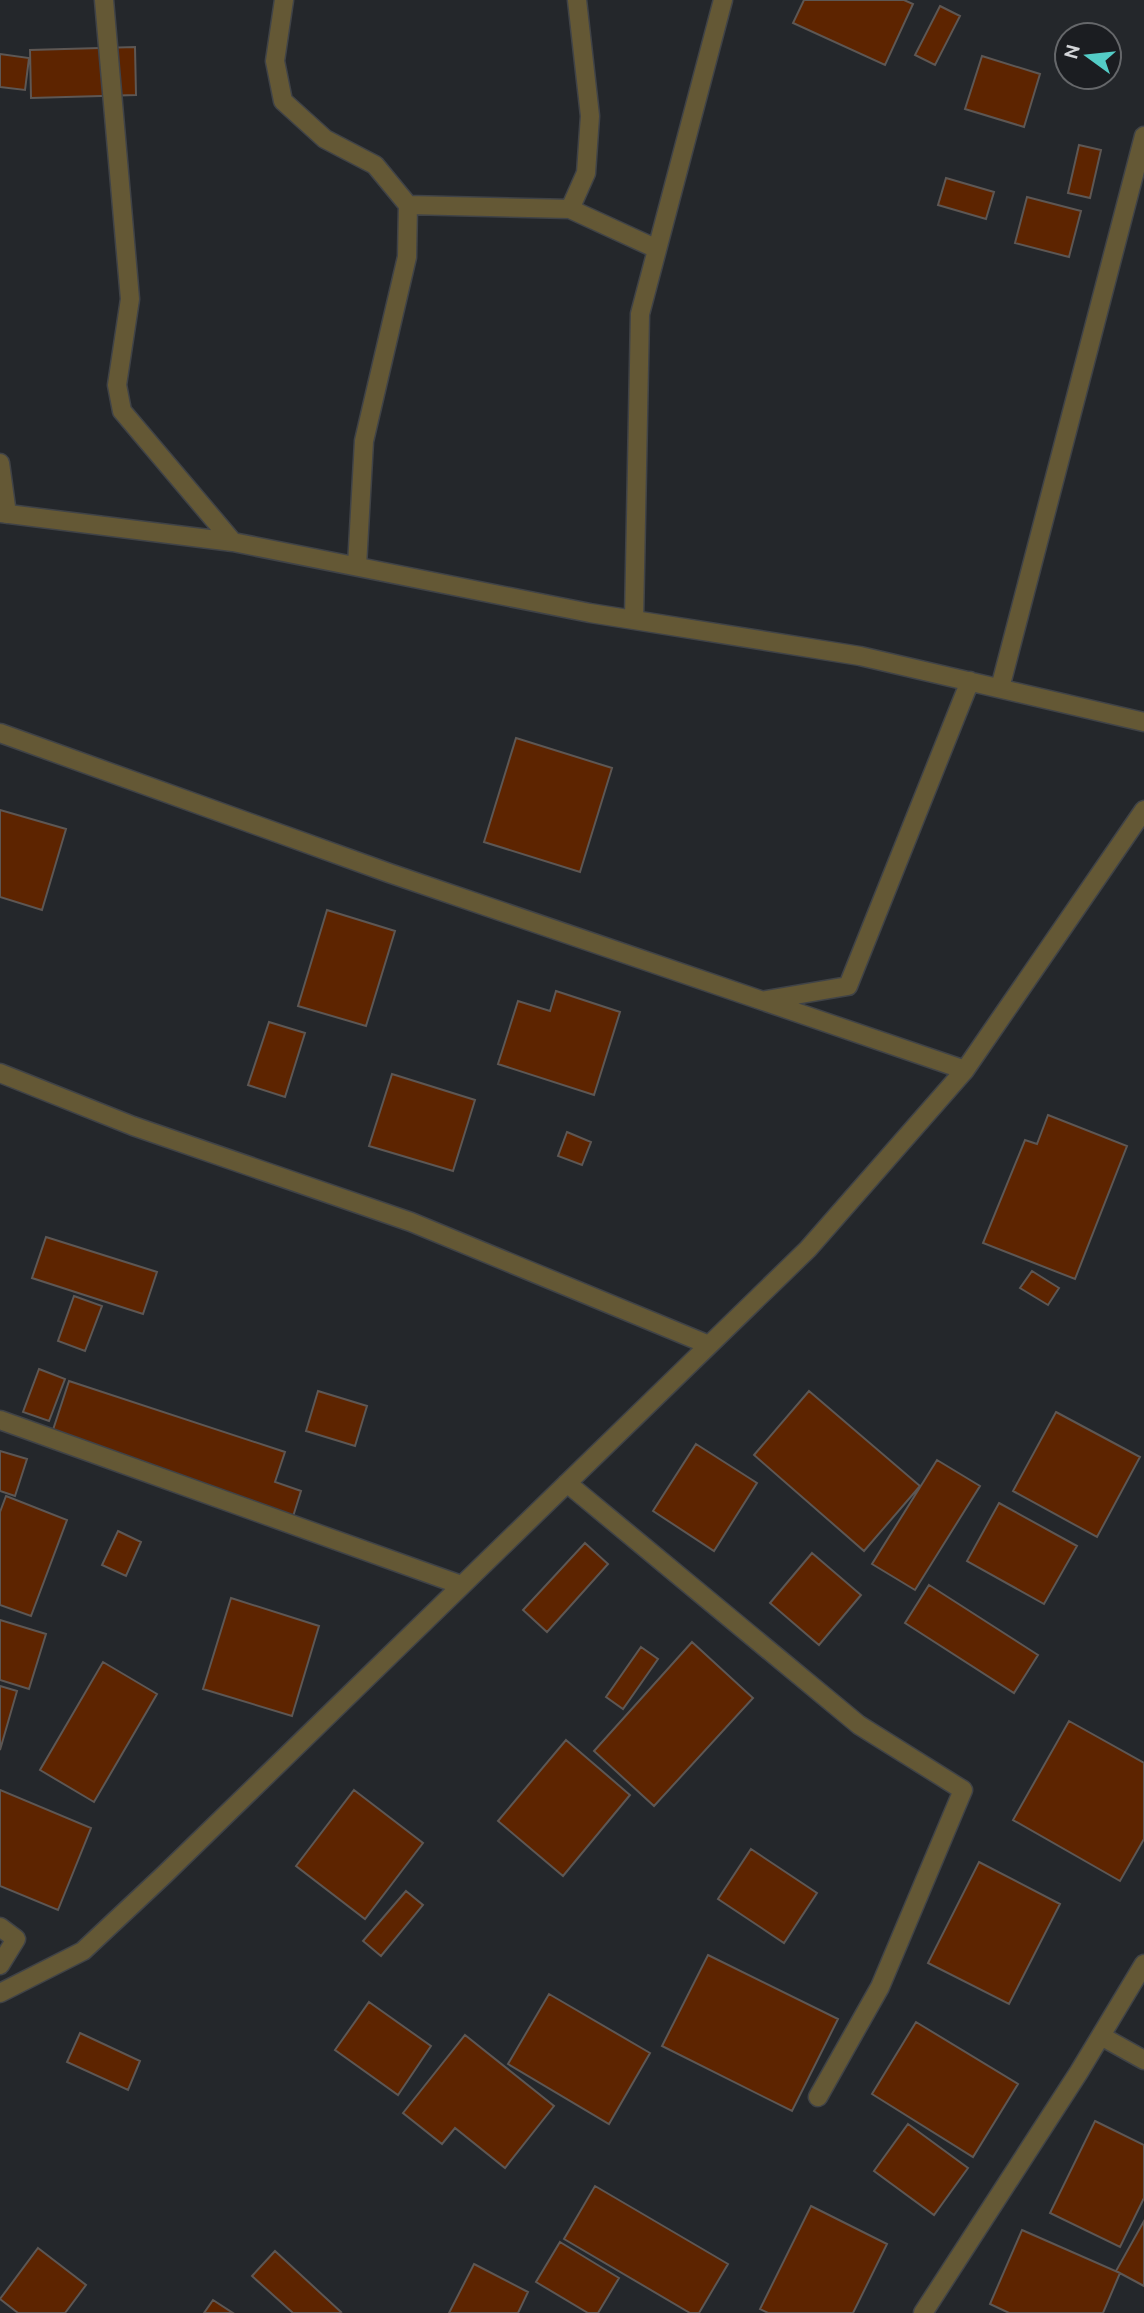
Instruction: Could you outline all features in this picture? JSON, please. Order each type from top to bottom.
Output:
[{"type":"street","points":[[104,0],[130,299],[117,385],[122,411],[233,542]]},
{"type":"street","points":[[284,0],[275,61],[283,100],[325,139],[375,165],[408,205],[407,257],[365,441],[357,566]]},
{"type":"street","points":[[570,209],[586,173],[590,116],[577,0]]},
{"type":"street","points":[[634,619],[640,314],[723,0]]},
{"type":"street","points":[[1000,688],[1144,136]]},
{"type":"street","points":[[408,205],[570,209],[657,249]]},
{"type":"street","points":[[0,463],[3,514],[233,542],[634,619],[860,656],[1144,722]]},
{"type":"street","points":[[763,1000],[848,986],[970,681]]},
{"type":"street","points":[[0,733],[402,877],[965,1070]]},
{"type":"street","points":[[0,1993],[83,1951],[808,1249],[965,1070],[1144,810]]},
{"type":"street","points":[[0,1073],[133,1126],[411,1222],[709,1345]]},
{"type":"street","points":[[0,1420],[461,1585]]},
{"type":"street","points":[[567,1483],[859,1725],[963,1790],[880,1987],[818,2097]]},
{"type":"street","points":[[0,1927],[16,1940],[0,1965]]},
{"type":"street","points":[[923,2313],[1101,2036],[1144,1964]]},
{"type":"street","points":[[1101,2036],[1144,2060]]},
{"type":"building","points":[[804,0],[904,0],[913,4],[885,65],[793,23]]},
{"type":"building","points":[[940,6],[960,16],[935,65],[915,55]]},
{"type":"building","points":[[135,47],[136,95],[31,98],[30,50]]},
{"type":"building","points":[[0,54],[29,58],[25,90],[0,87]]},
{"type":"building","points":[[982,56],[1040,74],[1024,127],[965,109]]},
{"type":"building","points":[[1079,145],[1101,150],[1090,198],[1068,193]]},
{"type":"building","points":[[946,178],[994,192],[986,219],[938,205]]},
{"type":"building","points":[[1027,197],[1081,211],[1069,257],[1015,243]]},
{"type":"building","points":[[516,738],[612,768],[580,872],[484,842]]},
{"type":"building","points":[[0,810],[66,829],[42,910],[0,897]]},
{"type":"building","points":[[327,910],[395,931],[366,1026],[298,1006]]},
{"type":"building","points":[[556,991],[620,1012],[594,1095],[498,1064],[518,1001],[550,1011]]},
{"type":"building","points":[[269,1022],[305,1033],[285,1097],[248,1085]]},
{"type":"building","points":[[392,1074],[475,1100],[453,1171],[369,1146]]},
{"type":"building","points":[[1048,1115],[1127,1146],[1075,1279],[983,1243],[1025,1140],[1037,1144]]},
{"type":"building","points":[[567,1132],[591,1142],[582,1165],[558,1156]]},
{"type":"building","points":[[46,1237],[157,1272],[143,1314],[32,1278]]},
{"type":"building","points":[[1032,1271],[1059,1288],[1048,1305],[1020,1288]]},
{"type":"building","points":[[74,1296],[102,1306],[85,1351],[58,1341]]},
{"type":"building","points":[[39,1369],[65,1379],[49,1421],[23,1412]]},
{"type":"building","points":[[69,1381],[285,1452],[275,1482],[301,1491],[291,1523],[49,1442]]},
{"type":"building","points":[[318,1391],[367,1406],[355,1446],[306,1431]]},
{"type":"building","points":[[809,1391],[920,1486],[864,1551],[754,1455]]},
{"type":"building","points":[[1056,1412],[1140,1457],[1097,1537],[1013,1491]]},
{"type":"building","points":[[696,1444],[757,1483],[714,1551],[653,1511]]},
{"type":"building","points":[[0,1451],[27,1459],[15,1496],[0,1491]]},
{"type":"building","points":[[937,1460],[980,1486],[915,1590],[872,1564]]},
{"type":"building","points":[[6,1496],[67,1520],[31,1616],[0,1605],[0,1512]]},
{"type":"building","points":[[999,1503],[1077,1546],[1044,1604],[967,1561]]},
{"type":"building","points":[[118,1531],[141,1542],[126,1576],[102,1565]]},
{"type":"building","points":[[585,1543],[608,1564],[547,1632],[523,1610]]},
{"type":"building","points":[[812,1553],[861,1595],[819,1645],[770,1603]]},
{"type":"building","points":[[929,1585],[1038,1655],[1014,1693],[905,1623]]},
{"type":"building","points":[[231,1598],[319,1626],[292,1716],[203,1689]]},
{"type":"building","points":[[0,1620],[46,1634],[29,1689],[0,1680]]},
{"type":"building","points":[[692,1642],[753,1698],[654,1806],[594,1751]]},
{"type":"building","points":[[641,1647],[658,1659],[623,1709],[606,1697]]},
{"type":"building","points":[[103,1662],[157,1694],[94,1802],[40,1770]]},
{"type":"building","points":[[0,1686],[17,1691],[0,1750]]},
{"type":"building","points":[[1069,1721],[1144,1763],[1144,1839],[1120,1881],[1013,1820]]},
{"type":"building","points":[[566,1740],[630,1795],[563,1876],[498,1821]]},
{"type":"building","points":[[0,1790],[91,1828],[58,1910],[0,1886]]},
{"type":"building","points":[[354,1790],[423,1843],[365,1919],[296,1866]]},
{"type":"building","points":[[751,1849],[817,1893],[784,1943],[718,1899]]},
{"type":"building","points":[[979,1862],[1060,1904],[1009,2004],[928,1963]]},
{"type":"building","points":[[406,1891],[423,1905],[381,1956],[363,1941]]},
{"type":"building","points":[[708,1955],[838,2019],[792,2111],[662,2046]]},
{"type":"building","points":[[549,1994],[650,2053],[609,2124],[508,2064]]},
{"type":"building","points":[[369,2002],[431,2046],[398,2095],[335,2050]]},
{"type":"building","points":[[916,2022],[1018,2084],[973,2157],[872,2094]]},
{"type":"building","points":[[80,2033],[140,2061],[128,2090],[67,2062]]},
{"type":"building","points":[[465,2035],[554,2106],[505,2168],[455,2128],[442,2144],[403,2113]]},
{"type":"building","points":[[1095,2121],[1144,2145],[1144,2198],[1120,2247],[1050,2213]]},
{"type":"building","points":[[908,2124],[968,2168],[934,2215],[874,2171]]},
{"type":"building","points":[[595,2186],[728,2264],[699,2313],[690,2313],[564,2239]]},
{"type":"building","points":[[811,2206],[887,2244],[853,2313],[768,2313],[760,2309]]},
{"type":"building","points":[[1144,2221],[1144,2286],[1116,2271]]},
{"type":"building","points":[[1022,2230],[1120,2273],[1103,2313],[1009,2313],[990,2304]]},
{"type":"building","points":[[560,2242],[619,2278],[598,2313],[588,2313],[536,2282]]},
{"type":"building","points":[[38,2248],[86,2285],[65,2313],[18,2313],[0,2299]]},
{"type":"building","points":[[275,2251],[341,2312],[293,2313],[252,2276]]},
{"type":"building","points":[[474,2264],[528,2292],[518,2313],[449,2313]]},
{"type":"building","points":[[213,2300],[233,2313],[204,2313]]}]
